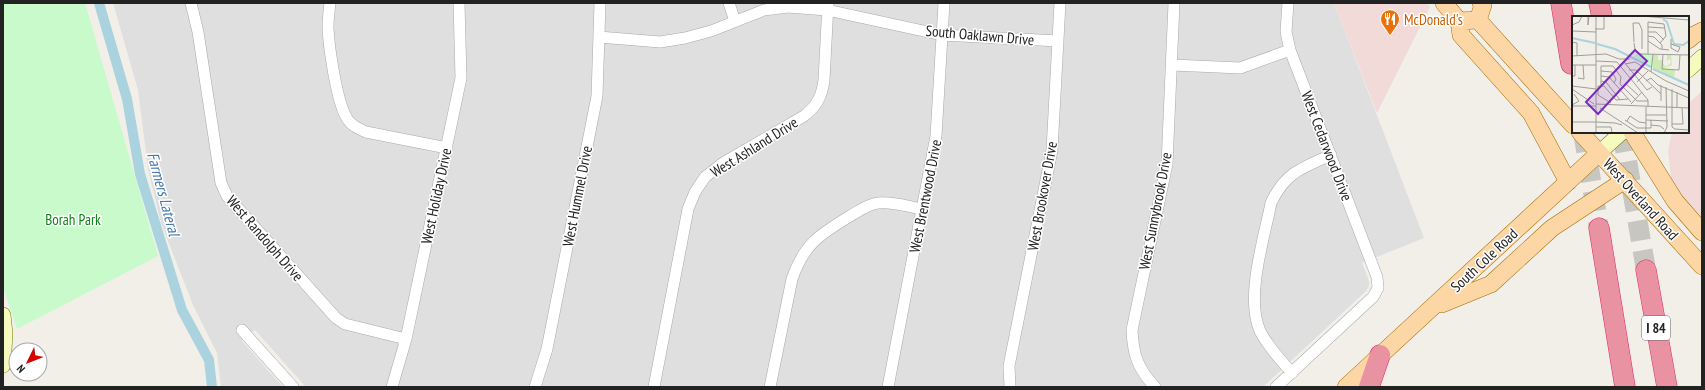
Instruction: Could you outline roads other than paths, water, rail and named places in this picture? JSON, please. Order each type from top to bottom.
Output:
[{"type":"highway","points":[[1561,3],[1571,64]]},
{"type":"highway","points":[[1599,3],[1602,16]]},
{"type":"highway","points":[[1602,16],[1604,3]]},
{"type":"highway","points":[[1599,228],[1625,387]]},
{"type":"highway","name":"I 84","points":[[1646,270],[1666,387]]},
{"type":"highway","points":[[1612,387],[1613,317]]},
{"type":"highway","points":[[1369,387],[1380,355]]},
{"type":"main road","points":[[1444,3],[1459,21],[1461,35],[1531,113],[1568,182]]},
{"type":"main road","points":[[1478,20],[1483,5],[1481,3]]},
{"type":"main road","points":[[1459,21],[1478,20]]},
{"type":"main road","points":[[1478,20],[1572,124]]},
{"type":"main road","points":[[1689,39],[1702,31]]},
{"type":"main road","points":[[1689,69],[1702,57]]},
{"type":"main road","name":"West Overland Road","points":[[1581,133],[1702,266]]},
{"type":"main road","name":"South Cole Road","points":[[1346,387],[1621,133]]},
{"type":"main road","points":[[1633,133],[1672,196],[1702,232]]},
{"type":"main road","points":[[1433,308],[1491,284],[1552,228],[1625,180]]},
{"type":"main road","points":[[3,314],[5,334],[3,365]]},
{"type":"street","name":"West Randolph Drive","points":[[191,3],[198,32],[221,184],[227,196],[336,318],[345,324],[406,340]]},
{"type":"street","points":[[330,3],[329,40],[339,101],[343,112],[349,121],[356,128],[366,132],[447,148]]},
{"type":"street","name":"West Holiday Drive","points":[[392,387],[406,340],[461,78],[459,3]]},
{"type":"street","name":"West Hummel Drive","points":[[535,387],[546,350],[597,96],[600,3]]},
{"type":"street","points":[[729,3],[734,20]]},
{"type":"street","name":"West Brentwood Drive","points":[[888,387],[936,136],[944,3]]},
{"type":"street","name":"West Brookover Drive","points":[[1010,387],[1009,366],[1052,150],[1060,3]]},
{"type":"street","name":"West Sunnybrook Drive","points":[[1155,387],[1144,375],[1136,360],[1132,346],[1132,330],[1167,164],[1174,3]]},
{"type":"street","name":"West Cedarwood Drive","points":[[1288,3],[1286,32],[1290,50],[1377,277],[1378,288],[1373,297],[1292,373]]},
{"type":"street","name":"South Oaklawn Drive","points":[[598,37],[660,42],[685,38],[711,31],[734,20],[776,7],[828,6],[942,35],[1058,41]]},
{"type":"street","name":"West Ashland Drive","points":[[654,387],[688,209],[695,192],[705,177],[723,163],[804,116],[818,101],[822,92],[824,80],[828,6]]},
{"type":"street","points":[[1172,66],[1240,68],[1290,50]]},
{"type":"street","points":[[1276,387],[1292,373],[1260,331],[1254,309],[1254,288],[1271,203],[1276,192],[1290,175],[1300,168],[1331,155]]},
{"type":"street","points":[[770,387],[792,279],[797,266],[812,242],[824,232],[867,206],[877,203],[887,203],[923,209]]},
{"type":"street","points":[[242,330],[293,387]]},
{"type":"waterway","name":"Farmers Lateral","points":[[99,3],[127,99],[140,174],[182,310],[209,360],[212,387]]},
{"type":"tunnel","points":[[1583,133],[1599,228]]},
{"type":"tunnel","points":[[1622,133],[1646,270]]},
{"type":"place","name":"McDonald's","points":[[1390,36]]},
{"type":"park label","name":"Borah Park","points":[[73,219]]}]
